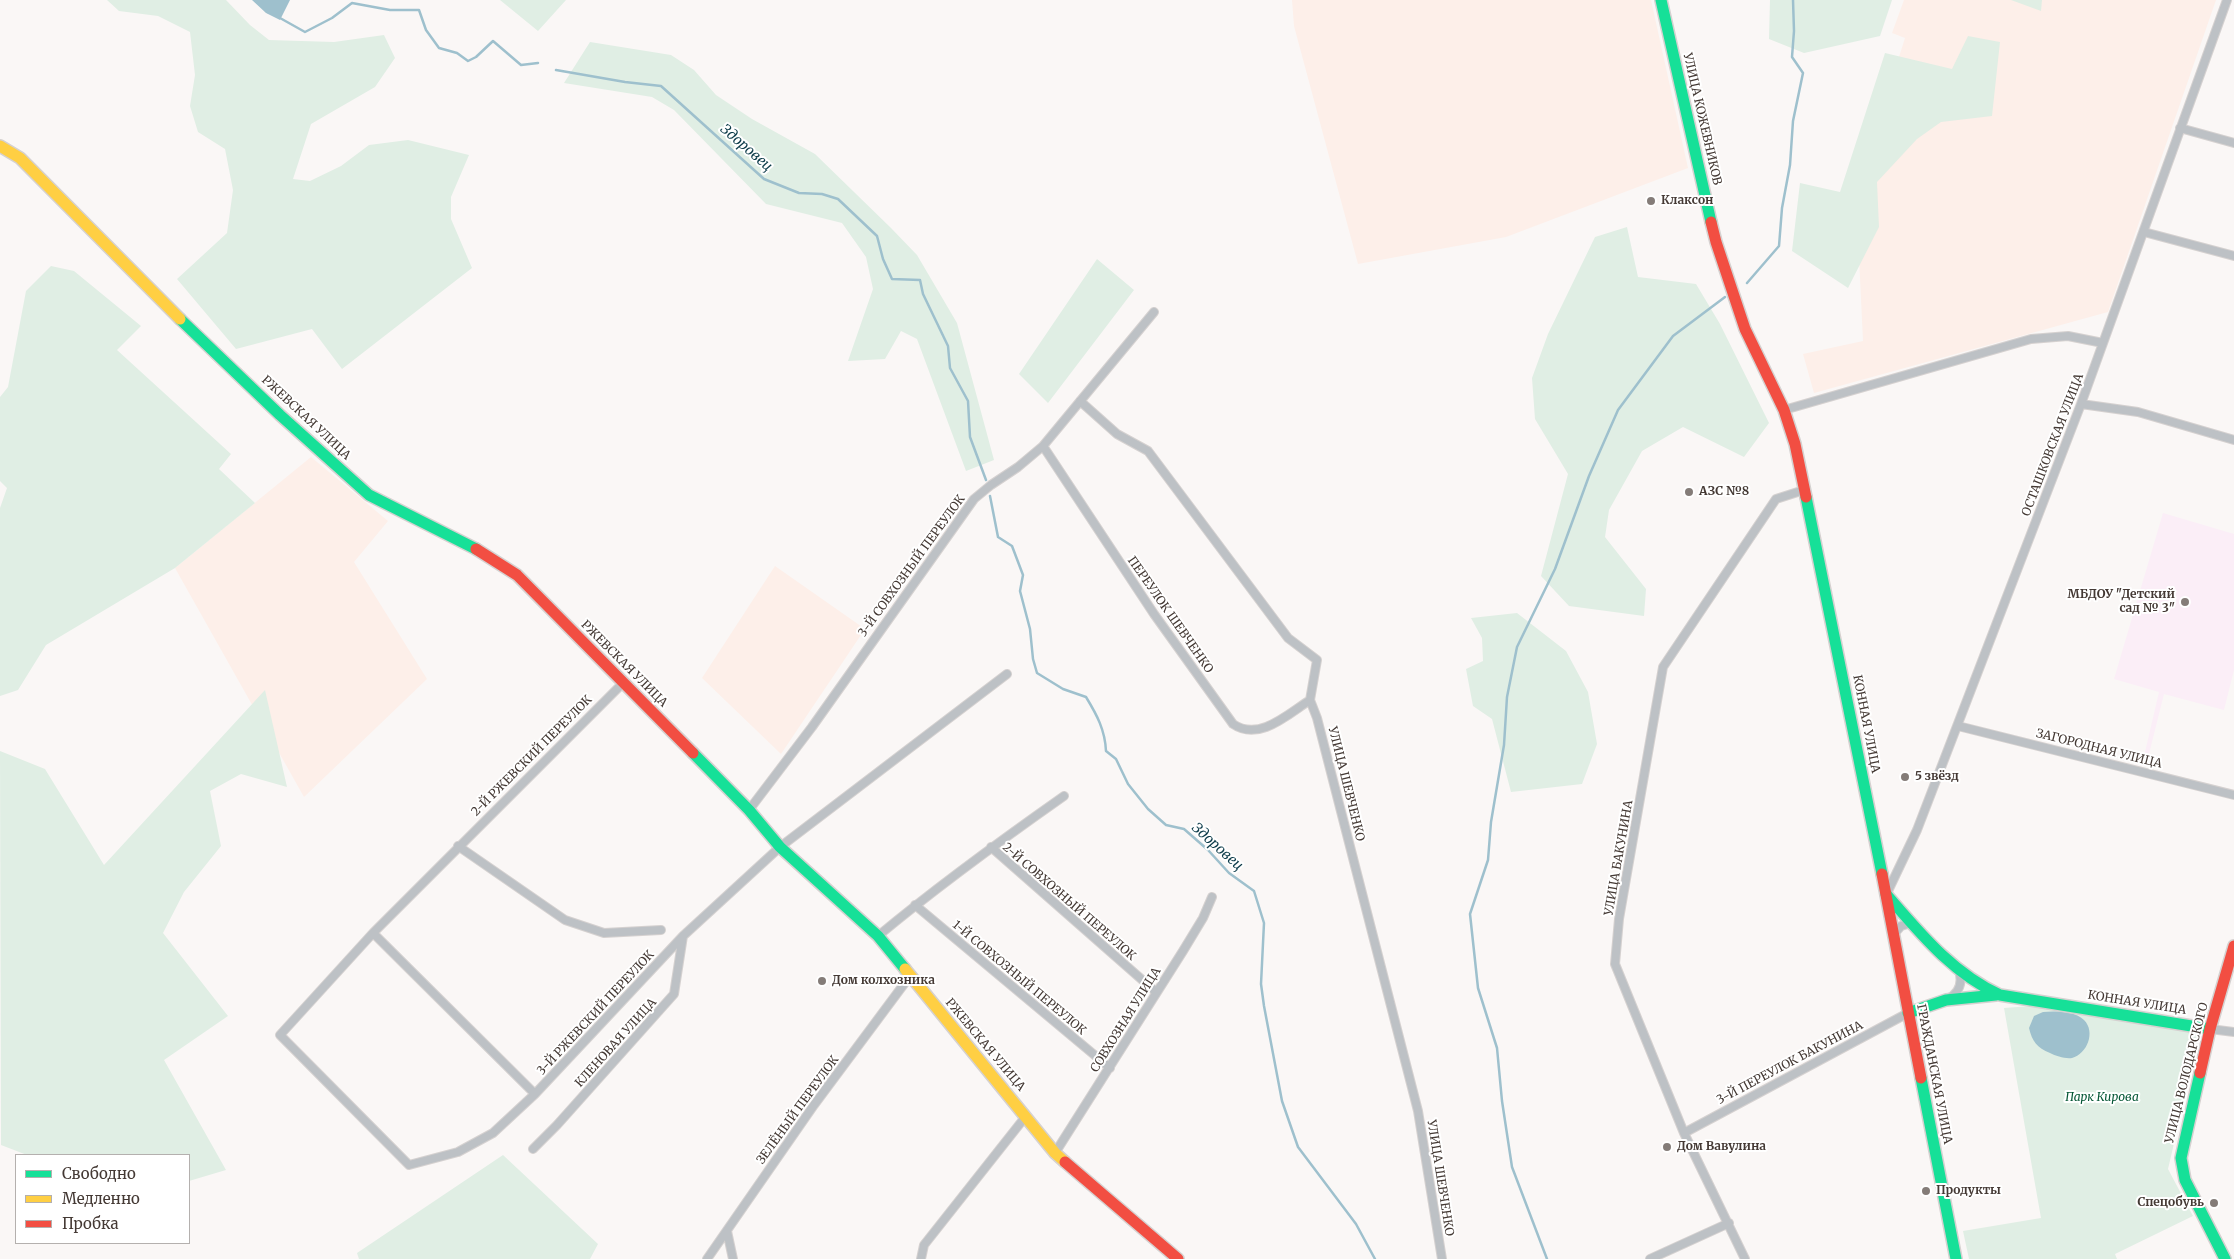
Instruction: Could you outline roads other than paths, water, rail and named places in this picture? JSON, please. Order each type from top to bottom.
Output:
[{"type":"main road","name":"УЛИЦА КОЖЕВНИКОВ","points":[[1661,0],[1716,242],[1745,329],[1784,410]]},
{"type":"main road","name":"РЖЕВСКАЯ УЛИЦА","points":[[0,146],[20,158],[150,290],[280,415],[369,495],[456,537],[498,561],[517,575],[749,810],[780,847],[878,936],[1055,1154],[1178,1259]]},
{"type":"main road","name":"КОННАЯ УЛИЦА","points":[[1784,410],[1795,444],[1886,894],[1911,923],[1959,970],[1978,985],[2000,995]]},
{"type":"main road","name":"ГРАЖДАНСКАЯ УЛИЦА","points":[[1886,894],[1956,1259]]},
{"type":"main road","name":"УЛИЦА ВОЛОДАРСКОГО","points":[[2225,1259],[2185,1180],[2181,1162],[2210,1029],[2234,946]]},
{"type":"main road","name":"КОННАЯ УЛИЦА","points":[[1908,1013],[1946,1000],[2000,995],[2210,1029]]},
{"type":"street","name":"ОСТАШКОВСКАЯ УЛИЦА","points":[[1886,894],[1916,830],[1958,726],[2081,404],[2227,0]]},
{"type":"street","points":[[2180,128],[2234,142]]},
{"type":"street","points":[[2144,232],[2234,256]]},
{"type":"street","name":"3-Й СОВХОЗНЫЙ ПЕРЕУЛОК","points":[[749,810],[812,727],[974,499],[991,484],[1018,468],[1043,446],[1154,312]]},
{"type":"street","points":[[1784,410],[2031,339],[2068,336],[2103,343]]},
{"type":"street","name":"УЛИЦА ШЕВЧЕНКО","points":[[1080,402],[1117,434],[1148,451],[1288,638],[1317,660],[1310,700],[1317,718],[1418,1110],[1442,1259]]},
{"type":"street","points":[[2081,404],[2138,412],[2234,440]]},
{"type":"street","name":"ПЕРЕУЛОК ШЕВЧЕНКО","points":[[1043,446],[1154,614],[1233,724],[1242,730],[1268,728],[1310,700]]},
{"type":"street","name":"УЛИЦА БАКУНИНА","points":[[1745,1259],[1684,1132],[1615,964],[1619,919],[1663,667],[1776,499],[1804,490]]},
{"type":"street","points":[[780,847],[1007,674]]},
{"type":"street","name":"2-Й РЖЕВСКИЙ ПЕРЕУЛОК","points":[[410,1166],[280,1035],[373,932],[623,683]]},
{"type":"street","name":"ЗАГОРОДНАЯ УЛИЦА","points":[[1958,726],[2234,795]]},
{"type":"street","name":"2-Й СОВХОЗНЫЙ ПЕРЕУЛОК","points":[[878,936],[915,905],[990,848],[1064,796]]},
{"type":"street","points":[[458,846],[565,920],[604,932],[661,930]]},
{"type":"street","name":"3-Й РЖЕВСКИЙ ПЕРЕУЛОК","points":[[410,1166],[458,1152],[493,1133],[535,1094],[683,936],[780,847]]},
{"type":"street","name":"2-Й СОВХОЗНЫЙ ПЕРЕУЛОК","points":[[990,848],[1156,992]]},
{"type":"street","name":"СОВХОЗНАЯ УЛИЦА","points":[[1055,1154],[1183,951],[1212,897]]},
{"type":"street","name":"1-Й СОВХОЗНЫЙ ПЕРЕУЛОК","points":[[915,905],[1013,990],[1110,1068]]},
{"type":"street","points":[[1894,934],[1901,926],[1911,923]]},
{"type":"street","points":[[373,932],[535,1094]]},
{"type":"street","name":"КЛЕНОВАЯ УЛИЦА","points":[[533,1149],[558,1125],[674,994],[683,936]]},
{"type":"street","points":[[1946,1000],[1958,990],[1961,980],[1959,970]]},
{"type":"street","name":"ЗЕЛЁНЫЙ ПЕРЕУЛОК","points":[[706,1259],[814,1105],[910,976]]},
{"type":"street","name":"3-Й ПЕРЕУЛОК БАКУНИНА","points":[[1684,1132],[1908,1013]]},
{"type":"street","points":[[2210,1029],[2234,1032]]},
{"type":"street","points":[[921,1259],[924,1245],[1026,1116]]},
{"type":"street","points":[[1650,1259],[1729,1223]]},
{"type":"street","points":[[727,1231],[733,1259]]},
{"type":"water","points":[[252,0],[290,0],[280,20],[266,13]]},
{"type":"water","points":[[2043,1012],[2070,1013],[2084,1020],[2088,1025],[2089,1036],[2086,1047],[2082,1052],[2072,1058],[2066,1058],[2045,1051],[2038,1046],[2029,1028],[2034,1016]]},
{"type":"waterway","points":[[1747,283],[1779,246],[1782,208],[1790,165],[1793,121],[1803,73],[1792,57],[1794,31],[1793,0]]},
{"type":"waterway","name":"Здоровец","points":[[280,18],[305,32],[332,18],[352,3],[390,10],[419,10],[426,30],[439,48],[457,53],[468,61],[476,57],[493,41],[521,65],[538,63]]},
{"type":"waterway","name":"Здоровец","points":[[556,70],[661,86],[764,179],[799,193],[822,194],[838,199],[877,236],[883,259],[892,279],[920,280],[923,294],[948,346],[950,368],[968,401],[970,437],[986,480]]},
{"type":"waterway","points":[[1547,1259],[1512,1167],[1502,1101],[1497,1048],[1478,988],[1470,914],[1488,860],[1491,822],[1504,745],[1507,697],[1517,647],[1555,569],[1589,476],[1618,410],[1673,336],[1725,297]]},
{"type":"waterway","name":"Здоровец","points":[[990,496],[998,537],[1012,546],[1023,575],[1020,591],[1030,629],[1033,659],[1037,673],[1063,689],[1086,697],[1100,723],[1106,751],[1116,759],[1128,784],[1148,809],[1166,825],[1184,829],[1208,850],[1229,873],[1254,891],[1264,923],[1261,984],[1282,1101],[1298,1147],[1356,1224],[1375,1259]]},
{"type":"place","name":"Клаксон","points":[[1651,201]]},
{"type":"place","name":"АЗС №8","points":[[1689,492]]},
{"type":"place","name":"МБДОУ \"Детский сад № 3\"","points":[[2185,602]]},
{"type":"place","name":"5 звёзд","points":[[1905,777]]},
{"type":"place","name":"Дом колхозника","points":[[822,981]]},
{"type":"place","name":"Дом Вавулина","points":[[1667,1147]]},
{"type":"place","name":"Продукты","points":[[1926,1191]]},
{"type":"place","name":"Спецобувь","points":[[2214,1203]]},
{"type":"park label","name":"Парк Кирова","points":[[2102,1098]]}]
